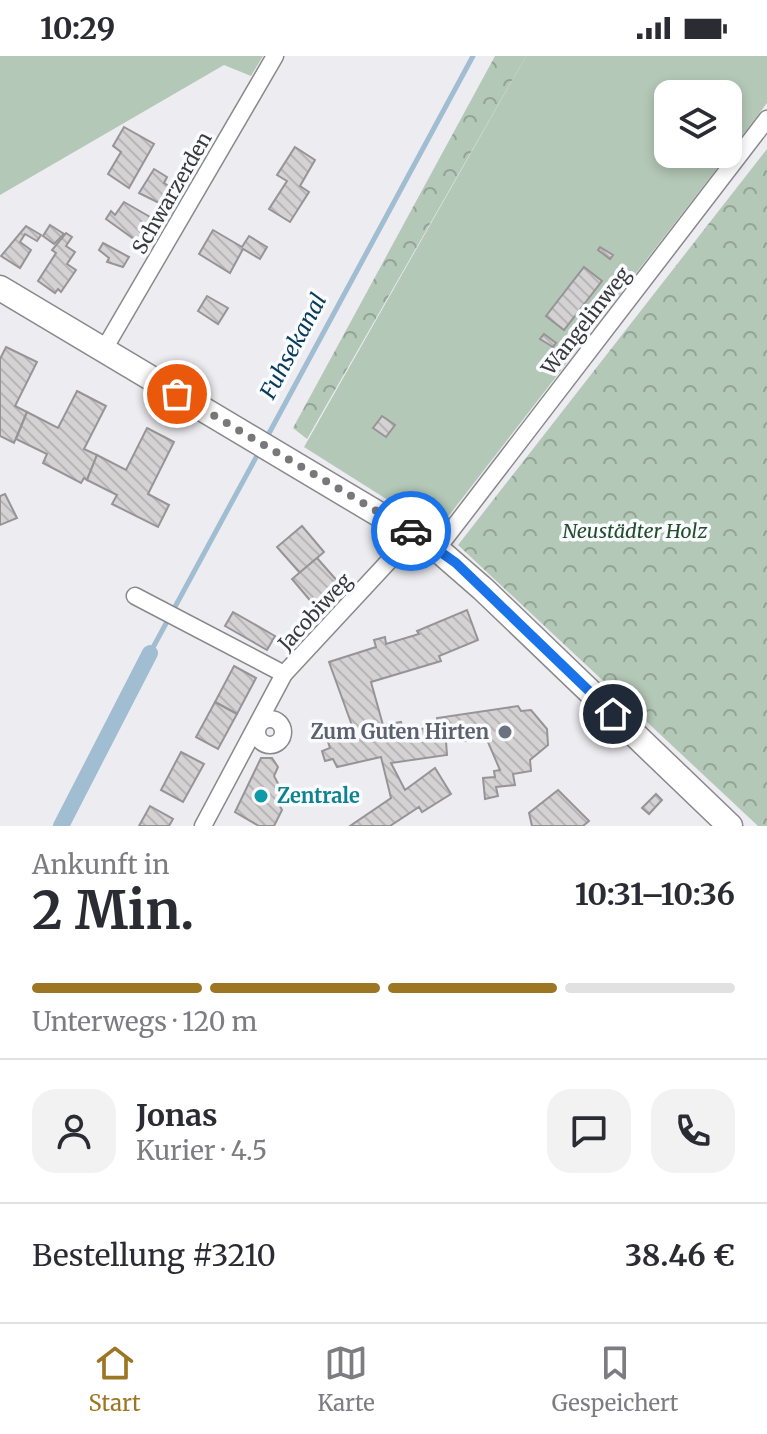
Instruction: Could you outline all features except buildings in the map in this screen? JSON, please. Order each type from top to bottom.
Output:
[{"type":"main road","points":[[0,288],[437,549],[495,599],[730,826]]},
{"type":"street","name":"Schwarzerden","points":[[103,351],[275,56]]},
{"type":"street","name":"Wangelinweg","points":[[437,549],[767,119]]},
{"type":"street","name":"Jacobiweg","points":[[203,826],[284,674],[414,534]]},
{"type":"street","points":[[135,596],[284,674]]},
{"type":"green space","points":[[0,56],[263,56],[251,76],[224,65],[0,195]]},
{"type":"green space","points":[[495,56],[526,56],[307,439],[293,428]]},
{"type":"green space","points":[[526,56],[767,56],[767,103],[742,136],[742,80],[654,80],[654,168],[717,168],[437,531],[304,447]]},
{"type":"green space","name":"Neustädter Holz","points":[[767,149],[767,826],[758,826],[458,545]]},
{"type":"waterway","name":"Fuhsekanal","points":[[267,437],[473,56]]},
{"type":"waterway","name":"Fuhsekanal","points":[[150,653],[260,450]]},
{"type":"waterway","name":"Fuhsekanal","points":[[61,826],[150,653]]},
{"type":"way so far","points":[[177,394],[411,531]]},
{"type":"place","name":"Zum Guten Hirten","points":[[505,732]]},
{"type":"place","name":"Zentrale","points":[[261,796]]},
{"type":"route","points":[[411,531],[456,563],[613,714]]}]
